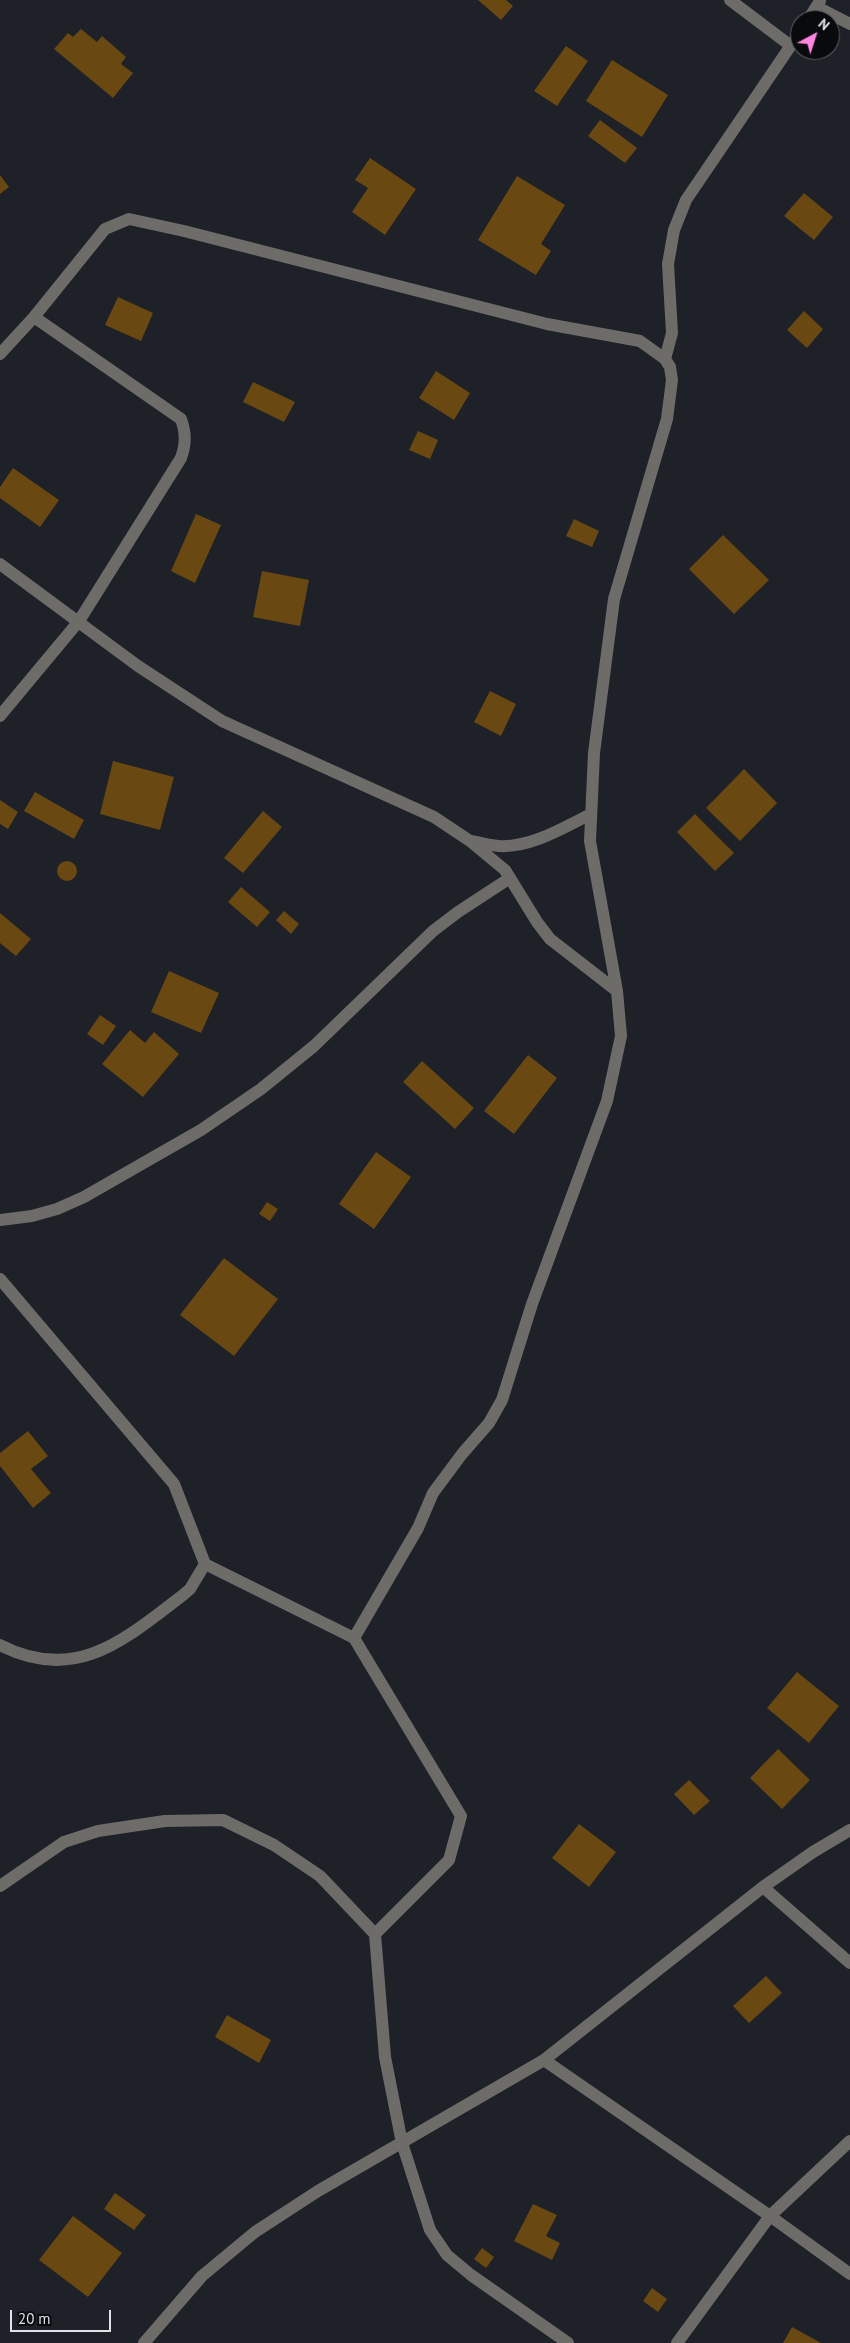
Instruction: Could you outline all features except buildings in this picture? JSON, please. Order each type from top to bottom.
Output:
[{"type":"street","points":[[730,0],[790,45]]},
{"type":"street","points":[[819,4],[850,24]]},
{"type":"street","points":[[665,359],[672,333],[668,264],[674,230],[686,200],[790,47]]},
{"type":"street","points":[[0,354],[34,318],[105,229],[129,219],[547,324],[640,341],[665,359],[670,367],[672,380],[667,419],[614,599],[594,753],[589,815],[590,841],[622,1036],[607,1101],[532,1304],[502,1400],[489,1423],[462,1454],[433,1493],[418,1528],[354,1638]]},
{"type":"street","points":[[0,716],[79,622],[181,458],[185,447],[185,431],[181,419],[34,318]]},
{"type":"street","points":[[0,564],[138,666],[222,722],[434,817],[470,841],[505,870],[537,922],[550,939],[616,991]]},
{"type":"street","points":[[470,841],[500,846],[516,844],[561,829],[589,815]]},
{"type":"street","points":[[0,1220],[32,1216],[57,1209],[84,1197],[201,1130],[261,1089],[301,1058],[433,931],[510,878]]},
{"type":"street","points":[[0,1278],[174,1484],[205,1564],[354,1638],[461,1816],[449,1860],[374,1934]]},
{"type":"street","points":[[0,1645],[13,1652],[59,1662],[98,1653],[117,1644],[183,1596],[190,1589],[205,1564]]},
{"type":"street","points":[[0,1886],[64,1842],[98,1831],[165,1821],[223,1820],[274,1845],[320,1876],[374,1934],[385,2057],[402,2143],[430,2230],[447,2255],[471,2275],[568,2343]]},
{"type":"street","points":[[144,2343],[202,2276],[256,2232],[318,2192],[544,2060],[763,1887],[813,1852],[850,1830]]},
{"type":"street","points":[[763,1887],[850,1963]]},
{"type":"street","points":[[544,2060],[770,2216],[850,2274]]},
{"type":"street","points":[[677,2343],[770,2216],[850,2140]]}]
